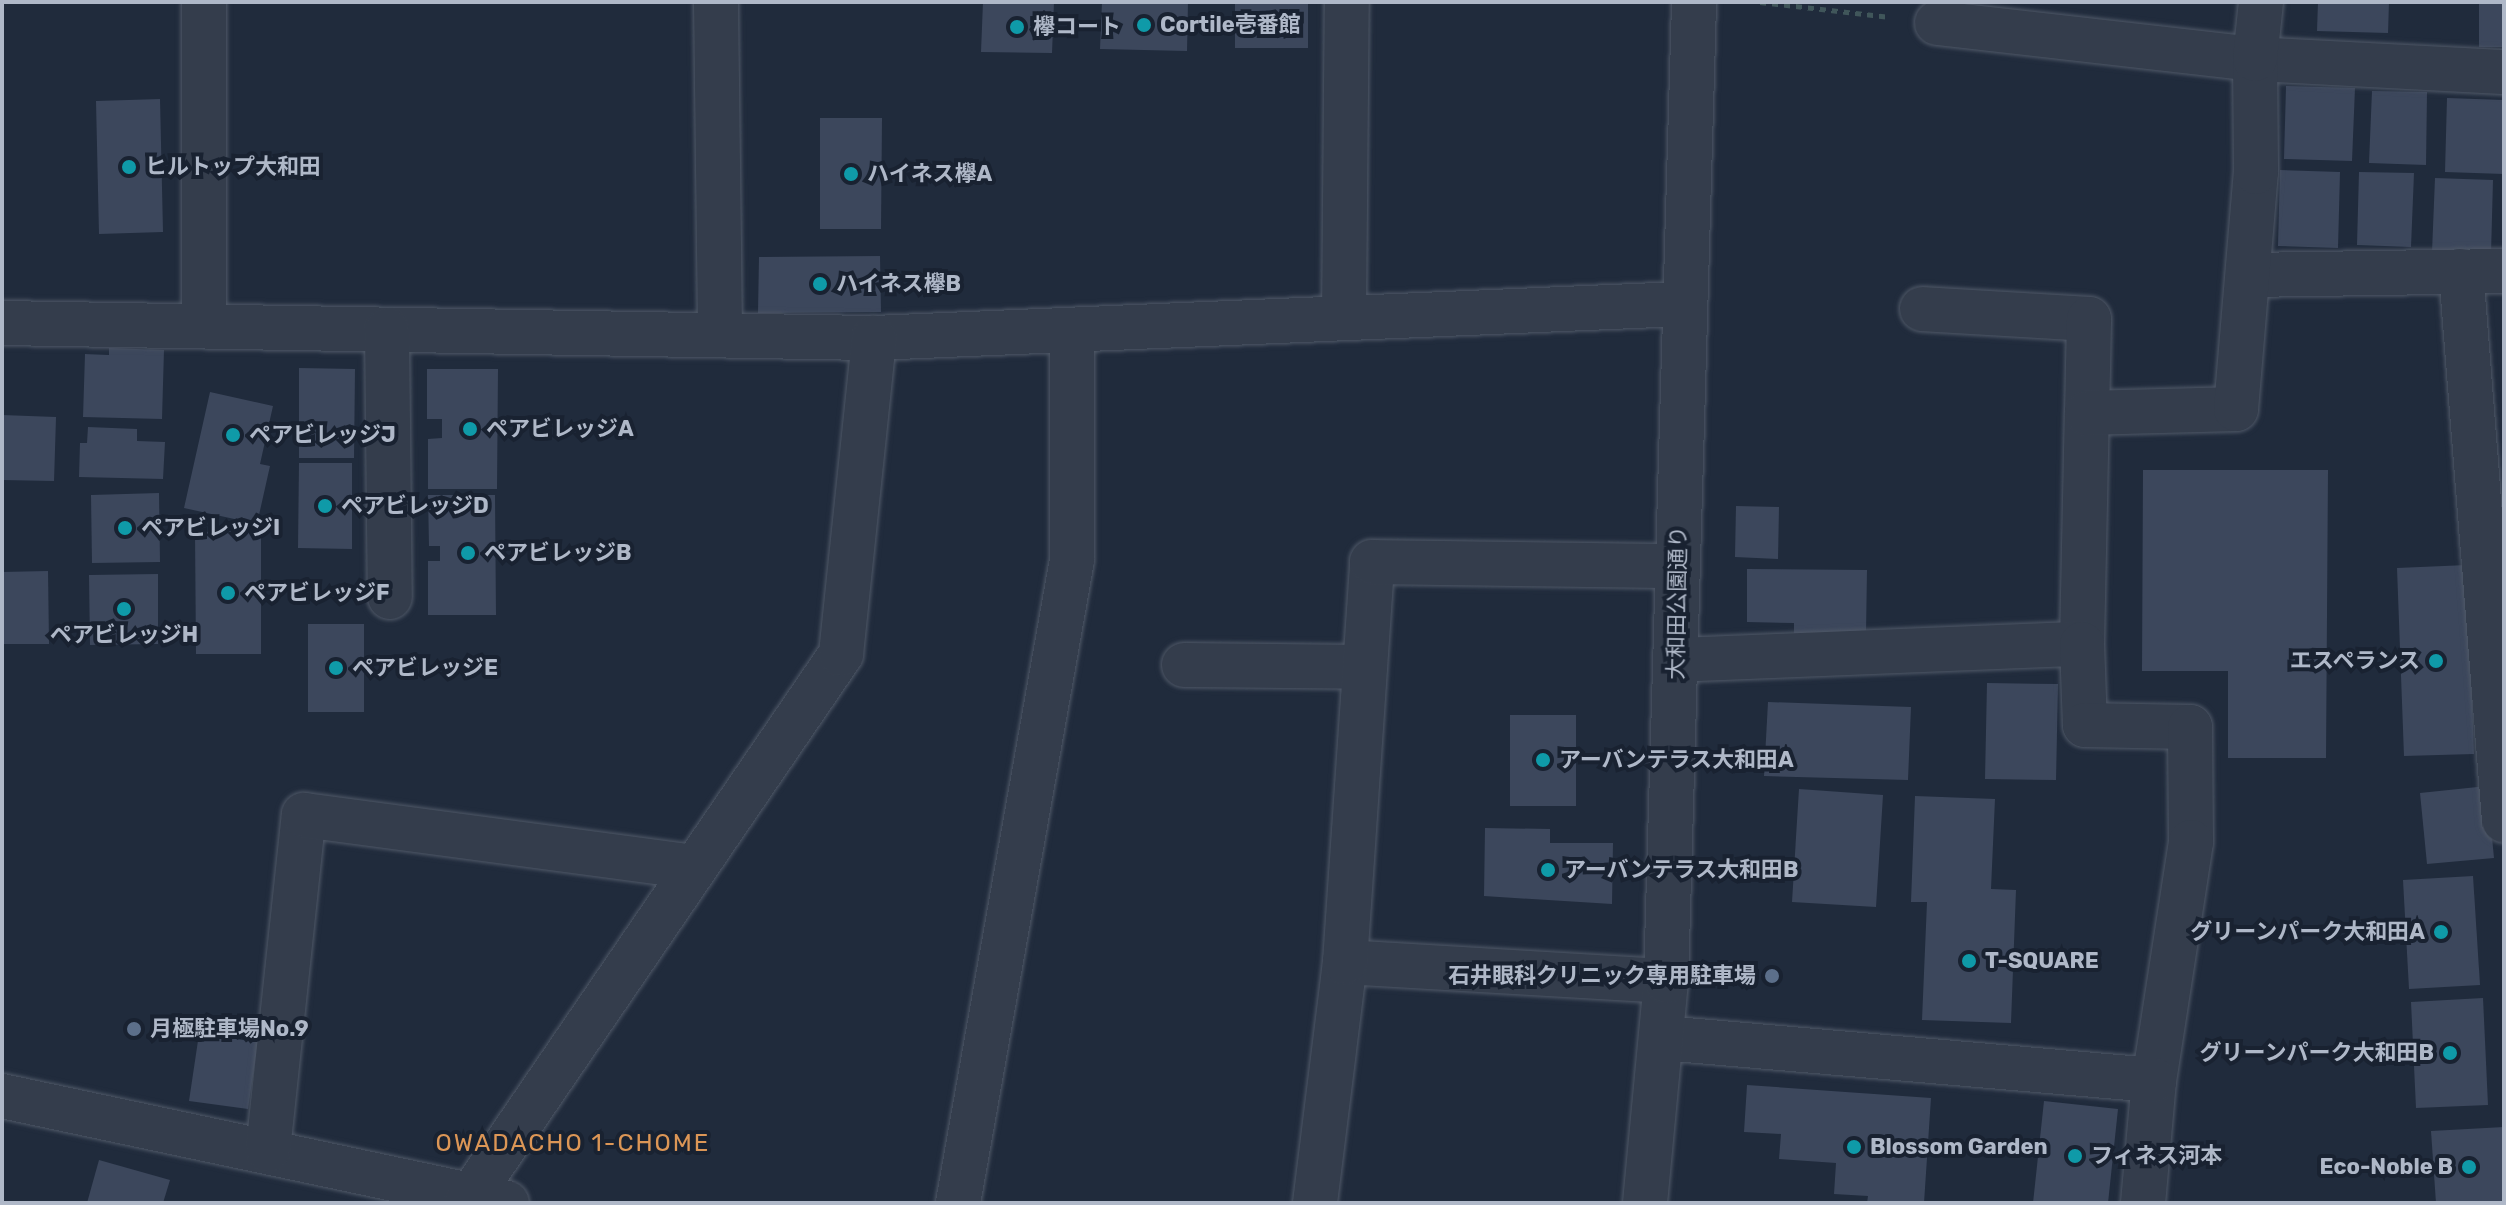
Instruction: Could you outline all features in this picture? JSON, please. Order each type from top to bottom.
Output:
[{"type":"street","points":[[204,2],[204,326]]},
{"type":"street","points":[[716,2],[720,335]]},
{"type":"street","points":[[1344,318],[1347,2]]},
{"type":"street","name":"大和田公園通り","points":[[1645,1203],[1666,981],[1676,660],[1682,304],[1694,2]]},
{"type":"street","points":[[2087,413],[2236,409],[2256,172],[2255,59],[2261,2]]},
{"type":"street","points":[[1937,23],[2255,59],[2504,72]]},
{"type":"street","points":[[2461,271],[2504,820]]},
{"type":"street","points":[[2248,275],[2504,271]]},
{"type":"street","points":[[2,323],[874,338],[1682,304]]},
{"type":"street","points":[[1922,309],[2089,319],[2082,644],[2085,725],[2190,727],[2191,842],[2154,1080],[2143,1203]]},
{"type":"street","points":[[387,330],[390,597]]},
{"type":"street","points":[[958,1203],[1072,560],[1072,332]]},
{"type":"street","points":[[2,1096],[268,1150],[482,1201],[692,867],[841,654],[874,338]]},
{"type":"street","points":[[1315,1203],[1345,962],[1372,562],[1677,566]]},
{"type":"street","points":[[1676,660],[2082,644]]},
{"type":"street","points":[[1184,665],[1365,667]]},
{"type":"street","points":[[268,1150],[304,815],[692,867]]},
{"type":"street","points":[[1345,962],[1666,981]]},
{"type":"street","points":[[1663,1038],[2154,1080]]},
{"type":"path","points":[[1760,2],[1937,23]]},
{"type":"building","name":"欅コート","points":[[983,2],[1054,2],[1052,53],[981,52]]},
{"type":"building","name":"Cortile壱番館","points":[[1102,2],[1188,2],[1187,51],[1100,49]]},
{"type":"building","points":[[1235,2],[1308,2],[1308,48],[1235,48]]},
{"type":"building","points":[[2318,2],[2389,2],[2388,33],[2317,31]]},
{"type":"building","points":[[2479,2],[2504,2],[2504,47],[2479,47]]},
{"type":"building","points":[[2286,86],[2355,88],[2352,161],[2284,159]]},
{"type":"building","points":[[2372,91],[2427,92],[2426,165],[2369,163]]},
{"type":"building","points":[[2447,98],[2504,100],[2504,174],[2445,172]]},
{"type":"building","name":"ヒルトップ大和田","points":[[160,99],[163,232],[99,234],[96,101]]},
{"type":"building","name":"ハイネス欅A","points":[[820,118],[882,118],[881,229],[820,229]]},
{"type":"building","points":[[2280,170],[2340,172],[2338,248],[2278,246]]},
{"type":"building","points":[[2359,172],[2414,173],[2411,247],[2357,245]]},
{"type":"building","points":[[2435,178],[2493,180],[2491,254],[2432,252]]},
{"type":"building","name":"ハイネス欅B","points":[[880,256],[881,312],[758,313],[759,257]]},
{"type":"building","points":[[109,348],[164,350],[162,419],[83,417],[85,354],[109,355]]},
{"type":"building","points":[[299,368],[355,369],[354,458],[299,458]]},
{"type":"building","name":"ペアビレッジA","points":[[427,369],[498,369],[497,489],[428,489],[428,439],[442,438],[442,419],[427,419]]},
{"type":"building","name":"ペアビレッジJ","points":[[210,392],[273,406],[260,464],[270,466],[257,524],[184,508]]},
{"type":"building","points":[[2,415],[56,417],[54,481],[2,480]]},
{"type":"building","points":[[88,427],[137,429],[137,441],[165,442],[163,479],[79,477],[80,443],[87,443]]},
{"type":"building","name":"ペアビレッジD","points":[[299,463],[352,463],[352,549],[298,548]]},
{"type":"building","points":[[2143,470],[2328,470],[2326,758],[2228,758],[2228,671],[2142,671]]},
{"type":"building","name":"ペアビレッジI","points":[[159,493],[160,562],[92,563],[91,495]]},
{"type":"building","name":"ペアビレッジB","points":[[428,495],[495,495],[496,615],[428,615],[428,561],[440,561],[440,546],[429,546]]},
{"type":"building","points":[[1736,506],[1779,507],[1778,559],[1735,557]]},
{"type":"building","name":"ペアビレッジF","points":[[261,531],[261,654],[196,654],[195,532]]},
{"type":"building","name":"エスペランス","points":[[2467,565],[2474,754],[2404,756],[2397,568]]},
{"type":"building","points":[[1747,569],[1867,570],[1866,634],[1794,633],[1794,623],[1747,622]]},
{"type":"building","points":[[48,571],[49,644],[2,644],[2,572]]},
{"type":"building","name":"ペアビレッジH","points":[[158,574],[158,644],[90,645],[89,575]]},
{"type":"building","name":"ペアビレッジE","points":[[308,624],[364,624],[364,712],[308,712]]},
{"type":"building","points":[[1987,683],[2058,684],[2056,780],[1985,779]]},
{"type":"building","points":[[1768,702],[1911,707],[1908,780],[1764,776]]},
{"type":"building","name":"アーバンテラス大和田A","points":[[1510,715],[1576,715],[1576,806],[1510,806]]},
{"type":"building","points":[[2487,786],[2494,858],[2427,864],[2420,793]]},
{"type":"building","points":[[1799,789],[1883,795],[1876,907],[1792,902]]},
{"type":"building","name":"T-SQUARE","points":[[1915,796],[1995,799],[1991,889],[2016,890],[2011,1023],[1922,1020],[1927,902],[1911,902]]},
{"type":"building","name":"アーバンテラス大和田B","points":[[1485,828],[1550,829],[1550,843],[1613,843],[1612,904],[1484,896]]},
{"type":"building","name":"グリーンパーク大和田A","points":[[2473,876],[2480,985],[2409,989],[2403,880]]},
{"type":"building","name":"グリーンパーク大和田B","points":[[2483,998],[2488,1105],[2416,1108],[2411,1002]]},
{"type":"building","points":[[199,1034],[258,1042],[248,1109],[189,1101]]},
{"type":"building","name":"Blossom Garden","points":[[1747,1085],[1931,1098],[1924,1203],[1867,1203],[1868,1196],[1834,1194],[1836,1163],[1779,1159],[1781,1134],[1744,1132]]},
{"type":"building","name":"フィネス河本","points":[[2044,1101],[2118,1109],[2108,1203],[2033,1203]]},
{"type":"building","name":"Eco-Noble B","points":[[2504,1127],[2504,1203],[2436,1203],[2431,1131]]},
{"type":"building","points":[[99,1160],[170,1180],[163,1203],[87,1203]]},
{"type":"place","name":"Cortile壱番館","points":[[1144,25]]},
{"type":"place","name":"欅コート","points":[[1017,27]]},
{"type":"place","name":"ヒルトップ大和田","points":[[129,167]]},
{"type":"place","name":"ハイネス欅A","points":[[851,174]]},
{"type":"place","name":"ハイネス欅B","points":[[820,284]]},
{"type":"place","name":"ペアビレッジA","points":[[470,429]]},
{"type":"place","name":"ペアビレッジJ","points":[[233,435]]},
{"type":"place","name":"ペアビレッジD","points":[[325,506]]},
{"type":"place","name":"ペアビレッジI","points":[[125,528]]},
{"type":"place","name":"ペアビレッジB","points":[[468,553]]},
{"type":"place","name":"ペアビレッジF","points":[[228,593]]},
{"type":"place","name":"ペアビレッジH","points":[[124,609]]},
{"type":"place","name":"エスペランス","points":[[2436,661]]},
{"type":"place","name":"ペアビレッジE","points":[[336,668]]},
{"type":"place","name":"アーバンテラス大和田A","points":[[1543,760]]},
{"type":"place","name":"アーバンテラス大和田B","points":[[1548,870]]},
{"type":"place","name":"グリーンパーク大和田A","points":[[2441,932]]},
{"type":"place","name":"T-SQUARE","points":[[1969,961]]},
{"type":"place","name":"石井眼科クリニック専用駐車場","points":[[1772,976]]},
{"type":"place","name":"月極駐車場No.9","points":[[134,1029]]},
{"type":"place","name":"グリーンパーク大和田B","points":[[2450,1053]]},
{"type":"place","name":"Blossom Garden","points":[[1854,1147]]},
{"type":"place","name":"フィネス河本","points":[[2075,1156]]},
{"type":"place","name":"Eco-Noble B","points":[[2469,1167]]},
{"type":"district","name":"OWADACHO 1-CHOME","points":[[573,1144]]}]
